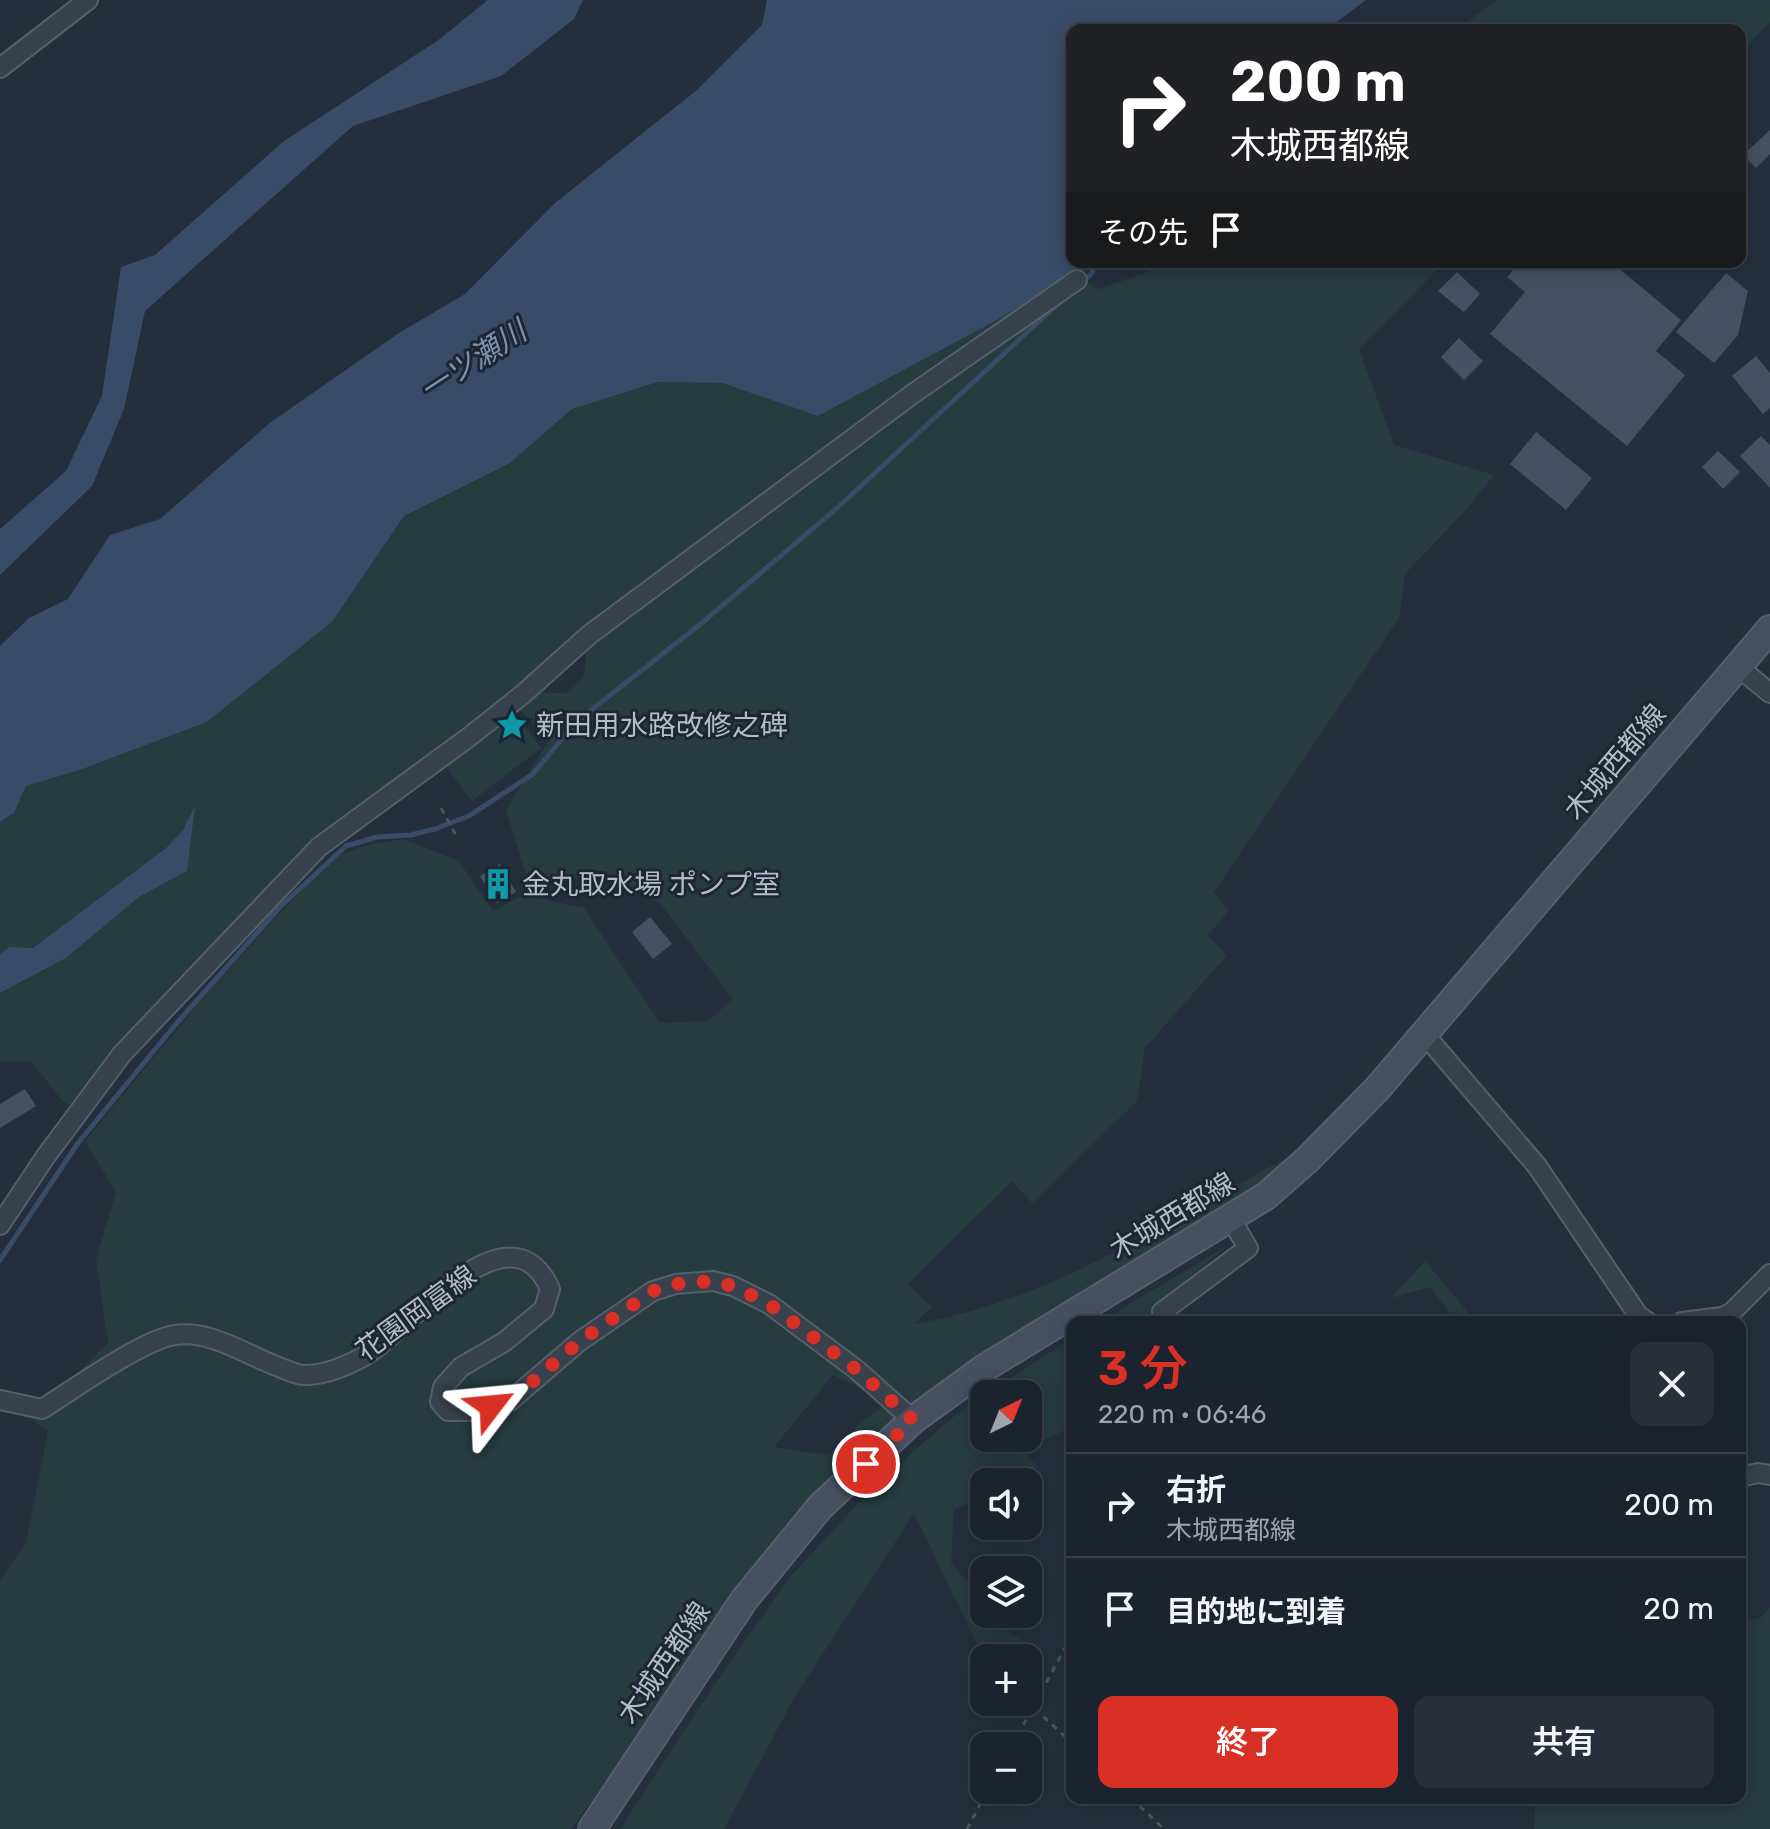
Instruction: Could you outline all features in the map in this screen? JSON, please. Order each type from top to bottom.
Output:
[{"type":"main road","name":"木城西都線","points":[[1070,1316],[1266,1196],[1307,1160],[1425,1035],[1770,629]]},
{"type":"main road","name":"木城西都線","points":[[592,1829],[744,1600],[820,1507],[913,1420],[986,1367],[1066,1319]]},
{"type":"street","points":[[0,68],[88,0]]},
{"type":"street","points":[[0,1225],[46,1156],[122,1054],[319,847],[469,737],[614,617],[914,393],[1077,280]]},
{"type":"street","points":[[1738,667],[1770,693]]},
{"type":"street","points":[[1425,1035],[1537,1166],[1639,1316]]},
{"type":"street","points":[[1162,1316],[1162,1312],[1248,1248],[1231,1219]]},
{"type":"street","name":"花園岡富線","points":[[0,1400],[42,1409],[137,1351],[173,1335],[197,1335],[223,1342],[301,1375],[329,1371],[363,1357],[438,1293],[484,1263],[507,1258],[524,1259],[542,1270],[550,1289],[544,1309],[504,1342],[461,1367],[443,1387],[440,1402],[448,1411],[473,1411],[510,1401],[580,1341],[653,1291],[676,1284],[713,1281],[733,1286],[769,1304],[857,1370],[913,1420]]},
{"type":"street","points":[[1724,1316],[1770,1274]]},
{"type":"street","points":[[1746,1476],[1770,1475]]},
{"type":"path","points":[[441,808],[458,839]]},
{"type":"path","points":[[1042,1690],[1066,1646]]},
{"type":"path","points":[[1042,1715],[1066,1737]]},
{"type":"path","points":[[967,1829],[980,1804]]},
{"type":"path","points":[[1137,1804],[1164,1829]]},
{"type":"green space","points":[[1498,0],[1770,0],[1770,23],[1746,46],[1746,24],[1464,24]]},
{"type":"green space","points":[[1152,268],[1439,268],[1359,349],[1394,445],[1494,475],[1464,512],[1405,574],[1399,618],[1214,892],[1229,911],[1208,935],[1227,955],[1145,1048],[1137,1101],[1032,1203],[1012,1181],[933,1258],[908,1284],[932,1307],[914,1324],[964,1313],[1061,1278],[1154,1232],[1290,1156],[1268,1178],[1241,1197],[971,1361],[903,1412],[783,1528],[702,1638],[626,1755],[571,1829],[0,1829],[0,1580],[26,1543],[48,1430],[31,1419],[108,1343],[96,1259],[116,1192],[85,1141],[201,1000],[334,857],[364,846],[403,839],[459,861],[493,911],[523,895],[584,908],[660,1023],[708,1021],[733,999],[660,903],[598,876],[528,881],[506,810],[549,740],[520,710],[537,693],[566,693],[584,676],[588,637],[319,847],[83,1107],[64,1103],[31,1061],[0,1062],[0,993],[66,958],[139,897],[186,871],[194,810],[183,830],[166,848],[33,948],[9,947],[0,954],[0,822],[14,813],[26,786],[80,770],[207,722],[332,622],[404,516],[510,463],[572,409],[658,382],[722,383],[818,416],[997,320],[1073,274],[1098,289],[1149,272]],"holes":[[[833,1375],[889,1401],[856,1427],[828,1455],[774,1447]]]},
{"type":"green space","points":[[512,710],[541,748],[472,801],[443,763]]},
{"type":"green space","points":[[1227,1246],[1178,1291],[1163,1316],[1109,1316]]},
{"type":"green space","points":[[1425,1261],[1471,1316],[1452,1316],[1430,1287],[1391,1298]]},
{"type":"green space","points":[[1066,1342],[1066,1430],[1042,1441],[1042,1380],[1008,1380]]},
{"type":"green space","points":[[970,1404],[970,1452],[1024,1452],[1038,1467],[970,1468],[970,1502],[954,1510],[951,1563],[970,1585],[970,1628],[1002,1628],[1027,1644],[977,1644],[914,1513],[794,1698],[724,1829],[620,1829],[708,1694],[789,1578],[880,1480]]},
{"type":"green space","points":[[1770,1607],[1770,1829],[1534,1829],[1535,1804],[1746,1804],[1746,1620],[1759,1619]]},
{"type":"water","points":[[488,0],[583,0],[574,19],[501,76],[353,126],[145,311],[124,409],[92,486],[0,575],[0,529],[66,471],[102,396],[121,267],[155,255],[284,141],[437,41]]},
{"type":"water","name":"一ツ瀬川","points":[[767,0],[1366,0],[1334,24],[1066,24],[1066,268],[1083,268],[997,320],[818,416],[722,383],[658,382],[572,409],[510,463],[404,516],[332,622],[207,722],[80,770],[26,786],[14,813],[0,822],[0,646],[29,618],[68,599],[110,535],[160,519],[271,422],[399,333],[465,294],[555,203],[697,90],[762,25]]},
{"type":"water","points":[[195,806],[187,871],[139,897],[66,958],[0,993],[0,954],[9,947],[33,948],[166,848],[183,830]]},
{"type":"building","points":[[1770,130],[1770,154],[1756,168],[1746,158],[1746,152]]},
{"type":"building","points":[[1515,268],[1618,268],[1681,320],[1656,351],[1685,375],[1627,446],[1490,334],[1525,292],[1507,277]]},
{"type":"building","points":[[1457,272],[1480,294],[1464,312],[1438,291]]},
{"type":"building","points":[[1726,273],[1748,291],[1738,335],[1714,363],[1676,332]]},
{"type":"building","points":[[1459,338],[1483,361],[1464,380],[1441,357]]},
{"type":"building","points":[[1756,356],[1770,373],[1770,408],[1763,414],[1732,376]]},
{"type":"building","points":[[1536,432],[1592,478],[1566,510],[1510,464]]},
{"type":"building","points":[[1761,436],[1770,445],[1770,488],[1740,456]]},
{"type":"building","points":[[1718,451],[1740,472],[1723,489],[1702,467]]},
{"type":"building","name":"金丸取水場 ポンプ室","points":[[500,864],[516,892],[497,903],[480,876]]},
{"type":"building","points":[[650,917],[672,944],[653,959],[632,932]]},
{"type":"building","points":[[25,1089],[36,1106],[0,1128],[0,1104]]},
{"type":"waterway","points":[[1083,282],[1093,272],[1091,268]]},
{"type":"waterway","points":[[0,1260],[78,1143],[176,1024],[280,907],[346,846],[377,837],[411,835],[469,816],[533,774],[575,723],[703,622],[837,508],[1060,302]]},
{"type":"place","name":"新田用水路改修之碑","points":[[512,725]]},
{"type":"place","name":"金丸取水場 ポンプ室","points":[[498,884]]},
{"type":"route","points":[[491,1406],[510,1401],[580,1341],[653,1291],[676,1284],[713,1281],[733,1286],[769,1304],[857,1370],[913,1420],[866,1464]]}]
